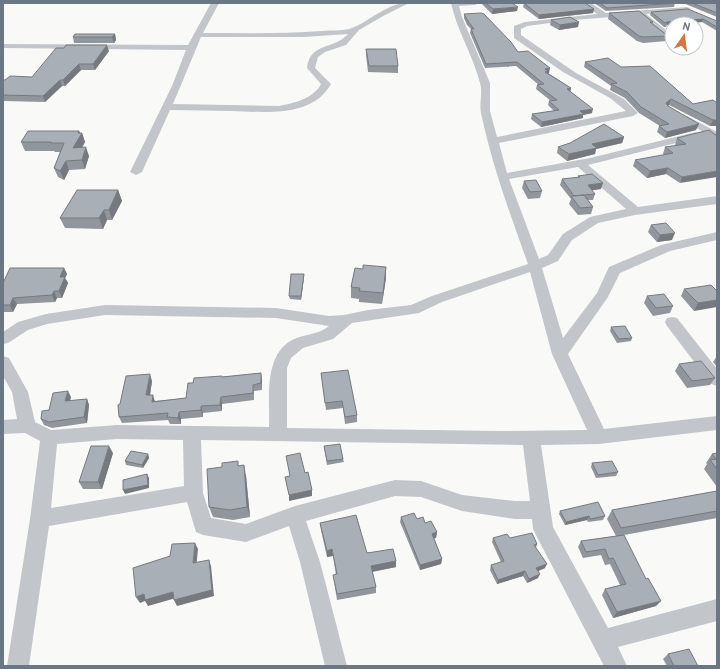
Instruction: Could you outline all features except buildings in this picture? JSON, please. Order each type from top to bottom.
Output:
[{"type":"street","points":[[136,172],[191,48],[215,3]]},
{"type":"street","points":[[475,3],[455,4],[458,17],[485,83],[485,111],[503,177],[535,266],[560,354],[599,437]]},
{"type":"street","points":[[586,3],[604,16]]},
{"type":"street","points":[[493,141],[634,112],[614,98],[574,76],[547,58],[517,36],[517,28],[525,24],[604,16],[690,10],[671,3]]},
{"type":"street","points":[[166,107],[279,109],[298,105],[322,91],[326,84],[311,68],[311,61],[316,54],[321,50],[342,44],[356,29],[382,13],[403,4]]},
{"type":"street","points":[[640,13],[664,32]]},
{"type":"street","points":[[198,35],[304,35],[356,29]]},
{"type":"street","points":[[3,46],[191,48]]},
{"type":"street","points":[[676,113],[713,134]]},
{"type":"street","points":[[503,177],[580,163],[713,134]]},
{"type":"street","points":[[580,163],[635,211]]},
{"type":"street","points":[[3,339],[24,326],[39,321],[105,310],[276,313],[329,321],[414,310],[437,299],[535,266],[553,258],[567,237],[594,220],[635,211],[717,200]]},
{"type":"street","points":[[560,354],[603,294],[614,270],[666,248],[717,236]]},
{"type":"street","points":[[278,433],[279,368],[284,355],[298,344],[328,334],[348,319]]},
{"type":"street","points":[[672,322],[717,380]]},
{"type":"street","points":[[3,362],[20,392],[27,426]]},
{"type":"street","points":[[3,427],[27,426],[49,437],[117,432],[278,433],[531,438],[599,437],[717,423]]},
{"type":"street","points":[[192,433],[194,493],[203,526],[246,533],[296,515],[394,488],[421,489],[462,503],[515,510],[541,510]]},
{"type":"street","points":[[18,666],[40,518],[49,437]]},
{"type":"street","points":[[531,438],[544,529],[616,666]]},
{"type":"street","points":[[40,518],[194,493]]},
{"type":"street","points":[[296,515],[310,562],[336,666]]},
{"type":"street","points":[[603,640],[717,610]]}]
